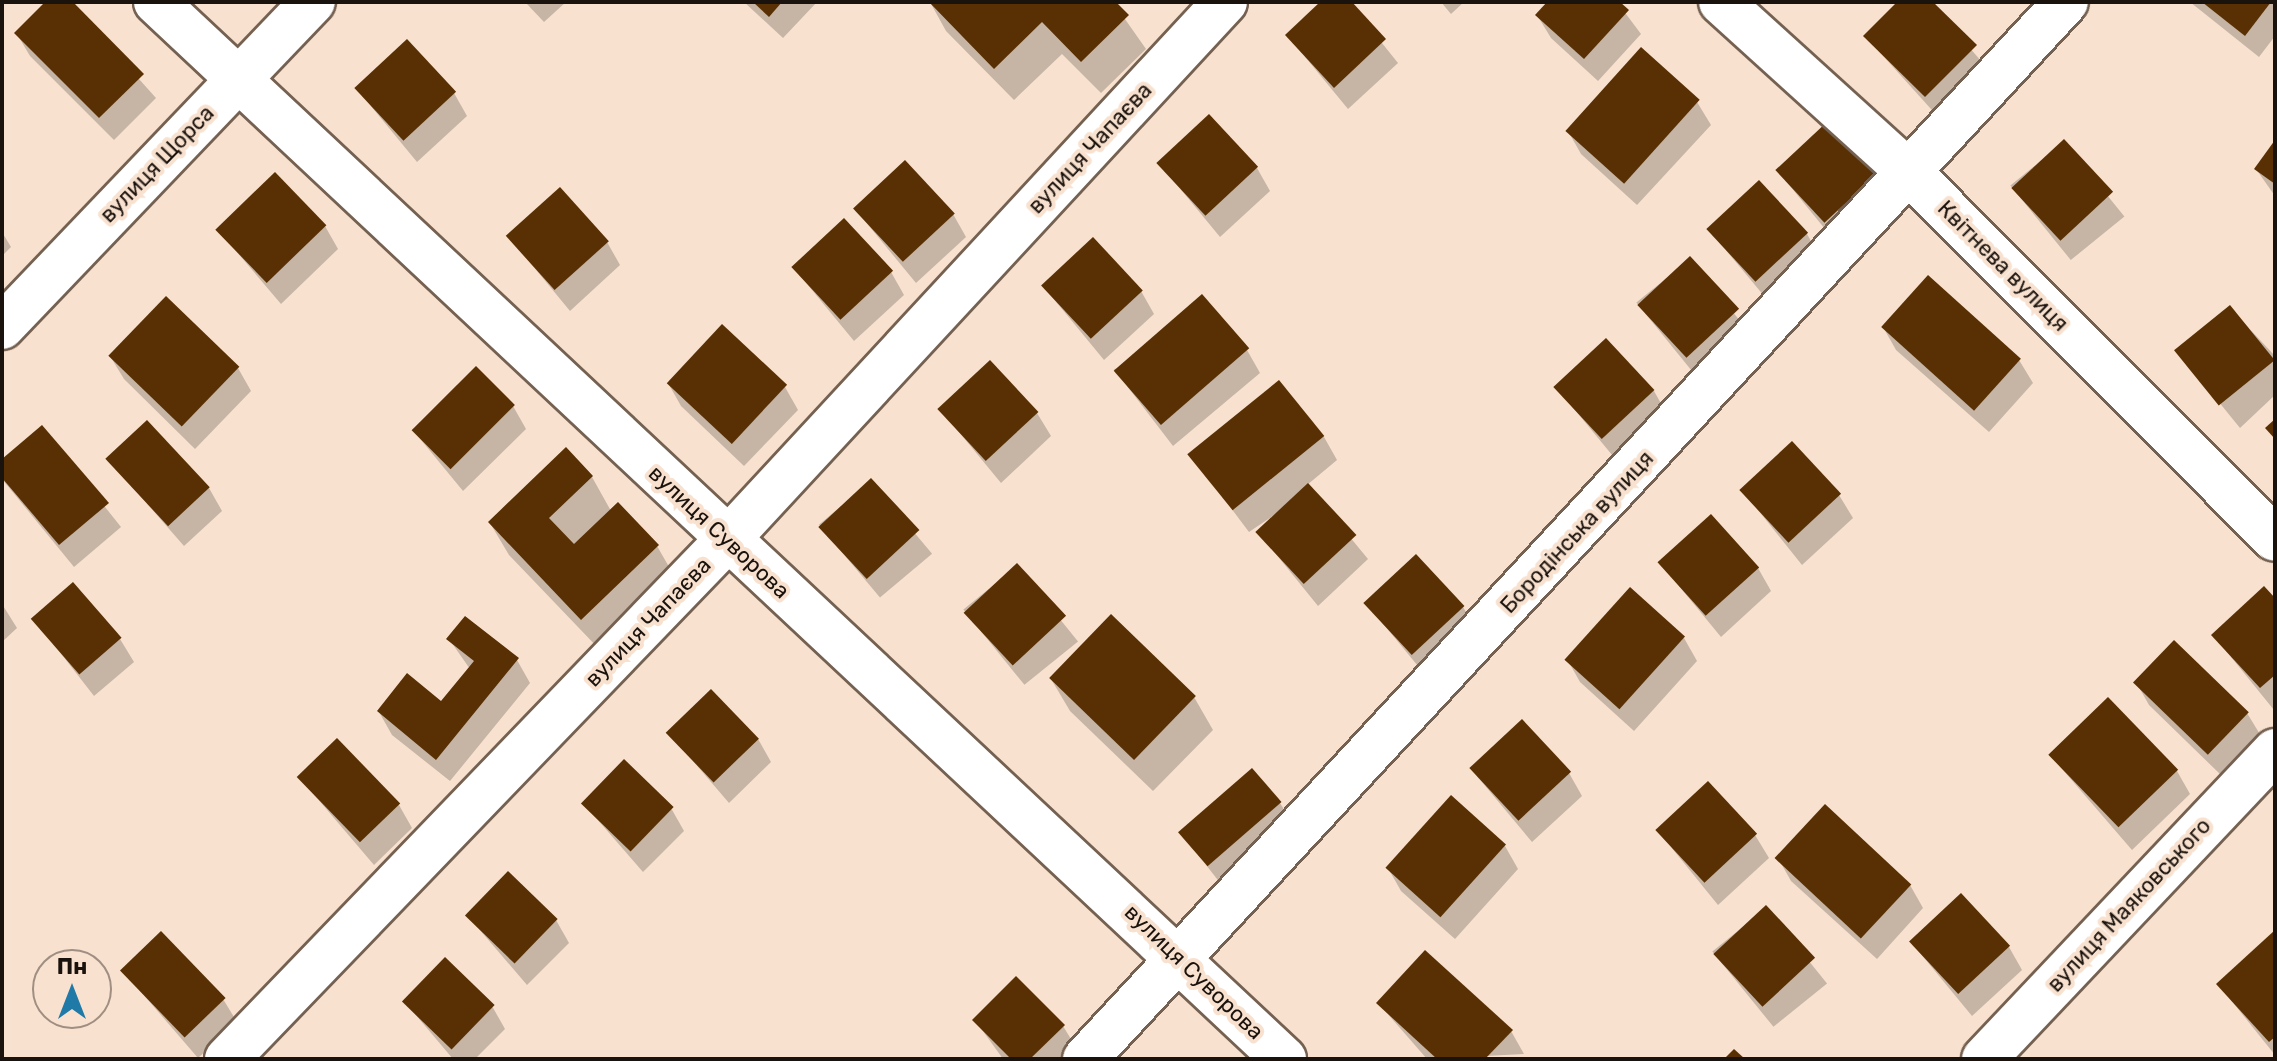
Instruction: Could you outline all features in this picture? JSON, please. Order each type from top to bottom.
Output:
[{"type":"street","name":"вулиця Суворова","points":[[156,2],[727,540],[1182,956],[1284,1059]]},
{"type":"street","name":"вулиця Щорса","points":[[2,327],[313,2]]},
{"type":"street","name":"вулиця Чапаєва","points":[[227,1059],[727,540],[1225,2]]},
{"type":"street","name":"Квітнева вулиця","points":[[1721,2],[1911,174],[2275,539]]},
{"type":"street","name":"Бородінська вулиця","points":[[1085,1059],[1911,174],[2066,2]]},
{"type":"street","name":"вулиця Маяковського","points":[[1984,1059],[2275,751]]},
{"type":"building","points":[[45,2],[73,2],[144,74],[99,118],[14,33]]},
{"type":"building","points":[[753,2],[782,2],[769,17]]},
{"type":"building","points":[[929,2],[1116,2],[1129,15],[1081,62],[1042,22],[994,69]]},
{"type":"building","points":[[1320,2],[1352,2],[1386,39],[1334,88],[1285,35]]},
{"type":"building","points":[[1547,2],[1620,2],[1629,10],[1584,59],[1535,15]]},
{"type":"building","points":[[1897,2],[1933,2],[1977,45],[1925,97],[1863,36]]},
{"type":"building","points":[[2202,2],[2271,2],[2245,36]]},
{"type":"building","points":[[407,39],[456,92],[403,141],[354,88]]},
{"type":"building","points":[[1641,47],[1700,100],[1624,184],[1565,131]]},
{"type":"building","points":[[1209,114],[1258,167],[1205,216],[1156,163]]},
{"type":"building","points":[[1828,121],[1877,174],[1824,223],[1775,170]]},
{"type":"building","points":[[2064,139],[2113,192],[2060,241],[2011,188]]},
{"type":"building","points":[[2275,140],[2275,184],[2254,169]]},
{"type":"building","points":[[905,160],[955,213],[903,262],[853,208]]},
{"type":"building","points":[[275,172],[326,225],[267,283],[215,230]]},
{"type":"building","points":[[1759,180],[1808,233],[1755,282],[1706,229]]},
{"type":"building","points":[[560,187],[609,241],[555,290],[506,236]]},
{"type":"building","points":[[844,218],[893,271],[840,320],[791,267]]},
{"type":"building","points":[[1093,237],[1143,290],[1091,339],[1041,285]]},
{"type":"building","points":[[1690,256],[1739,309],[1686,358],[1637,305]]},
{"type":"building","points":[[1928,275],[2021,359],[1974,411],[1881,327]]},
{"type":"building","points":[[1202,294],[1249,348],[1161,425],[1114,371]]},
{"type":"building","points":[[166,296],[239,367],[182,427],[108,356]]},
{"type":"building","points":[[2230,305],[2275,360],[2219,405],[2174,350]]},
{"type":"building","points":[[722,324],[787,385],[732,444],[667,383]]},
{"type":"building","points":[[1606,338],[1654,390],[1602,439],[1553,387]]},
{"type":"building","points":[[990,360],[1038,412],[986,461],[937,409]]},
{"type":"building","points":[[476,366],[515,405],[451,469],[412,430]]},
{"type":"building","points":[[1279,380],[1324,436],[1233,510],[1187,454]]},
{"type":"building","points":[[2275,419],[2275,439],[2265,428]]},
{"type":"building","points":[[147,420],[210,487],[168,526],[105,459]]},
{"type":"building","points":[[42,425],[109,503],[59,545],[2,478],[2,459]]},
{"type":"building","points":[[1792,441],[1841,494],[1788,543],[1739,490]]},
{"type":"building","points":[[566,447],[593,476],[549,518],[574,544],[618,502],[659,545],[581,620],[488,522]]},
{"type":"building","points":[[871,478],[919,530],[867,579],[818,527]]},
{"type":"building","points":[[1308,483],[1356,535],[1304,584],[1255,532]]},
{"type":"building","points":[[1711,514],[1759,568],[1706,616],[1657,562]]},
{"type":"building","points":[[1416,554],[1464,606],[1412,655],[1363,603]]},
{"type":"building","points":[[1017,563],[1066,616],[1013,665],[964,613]]},
{"type":"building","points":[[73,582],[122,638],[79,675],[31,619]]},
{"type":"building","points":[[2264,586],[2275,598],[2275,675],[2260,688],[2211,635]]},
{"type":"building","points":[[1630,587],[1685,637],[1619,709],[1564,660]]},
{"type":"building","points":[[1111,614],[1196,696],[1134,760],[1049,678]]},
{"type":"building","points":[[465,616],[519,658],[436,760],[377,711],[407,673],[441,701],[474,661],[446,639]]},
{"type":"building","points":[[2174,640],[2249,712],[2208,755],[2133,682]]},
{"type":"building","points":[[711,689],[759,739],[714,782],[666,733]]},
{"type":"building","points":[[2108,697],[2178,770],[2118,827],[2048,755]]},
{"type":"building","points":[[1522,719],[1571,772],[1518,821],[1469,768]]},
{"type":"building","points":[[337,738],[400,803],[360,842],[297,777]]},
{"type":"building","points":[[624,759],[674,807],[631,852],[581,804]]},
{"type":"building","points":[[1252,768],[1282,802],[1208,866],[1178,832]]},
{"type":"building","points":[[1708,781],[1757,834],[1704,883],[1655,830]]},
{"type":"building","points":[[1451,795],[1506,845],[1440,917],[1385,868]]},
{"type":"building","points":[[1825,804],[1911,884],[1861,939],[1775,858]]},
{"type":"building","points":[[508,871],[558,919],[515,964],[465,916]]},
{"type":"building","points":[[1961,893],[2010,946],[1958,994],[1909,941]]},
{"type":"building","points":[[1766,905],[1815,958],[1762,1007],[1713,954]]},
{"type":"building","points":[[2275,930],[2275,1037],[2269,1042],[2216,984]]},
{"type":"building","points":[[161,931],[226,998],[185,1037],[120,971]]},
{"type":"building","points":[[1425,950],[1513,1030],[1485,1059],[1437,1059],[1376,1003]]},
{"type":"building","points":[[445,957],[495,1005],[452,1050],[402,1002]]},
{"type":"building","points":[[1016,976],[1065,1025],[1030,1059],[1011,1059],[972,1020]]},
{"type":"building","points":[[1734,1049],[1745,1059],[1724,1059]]}]
